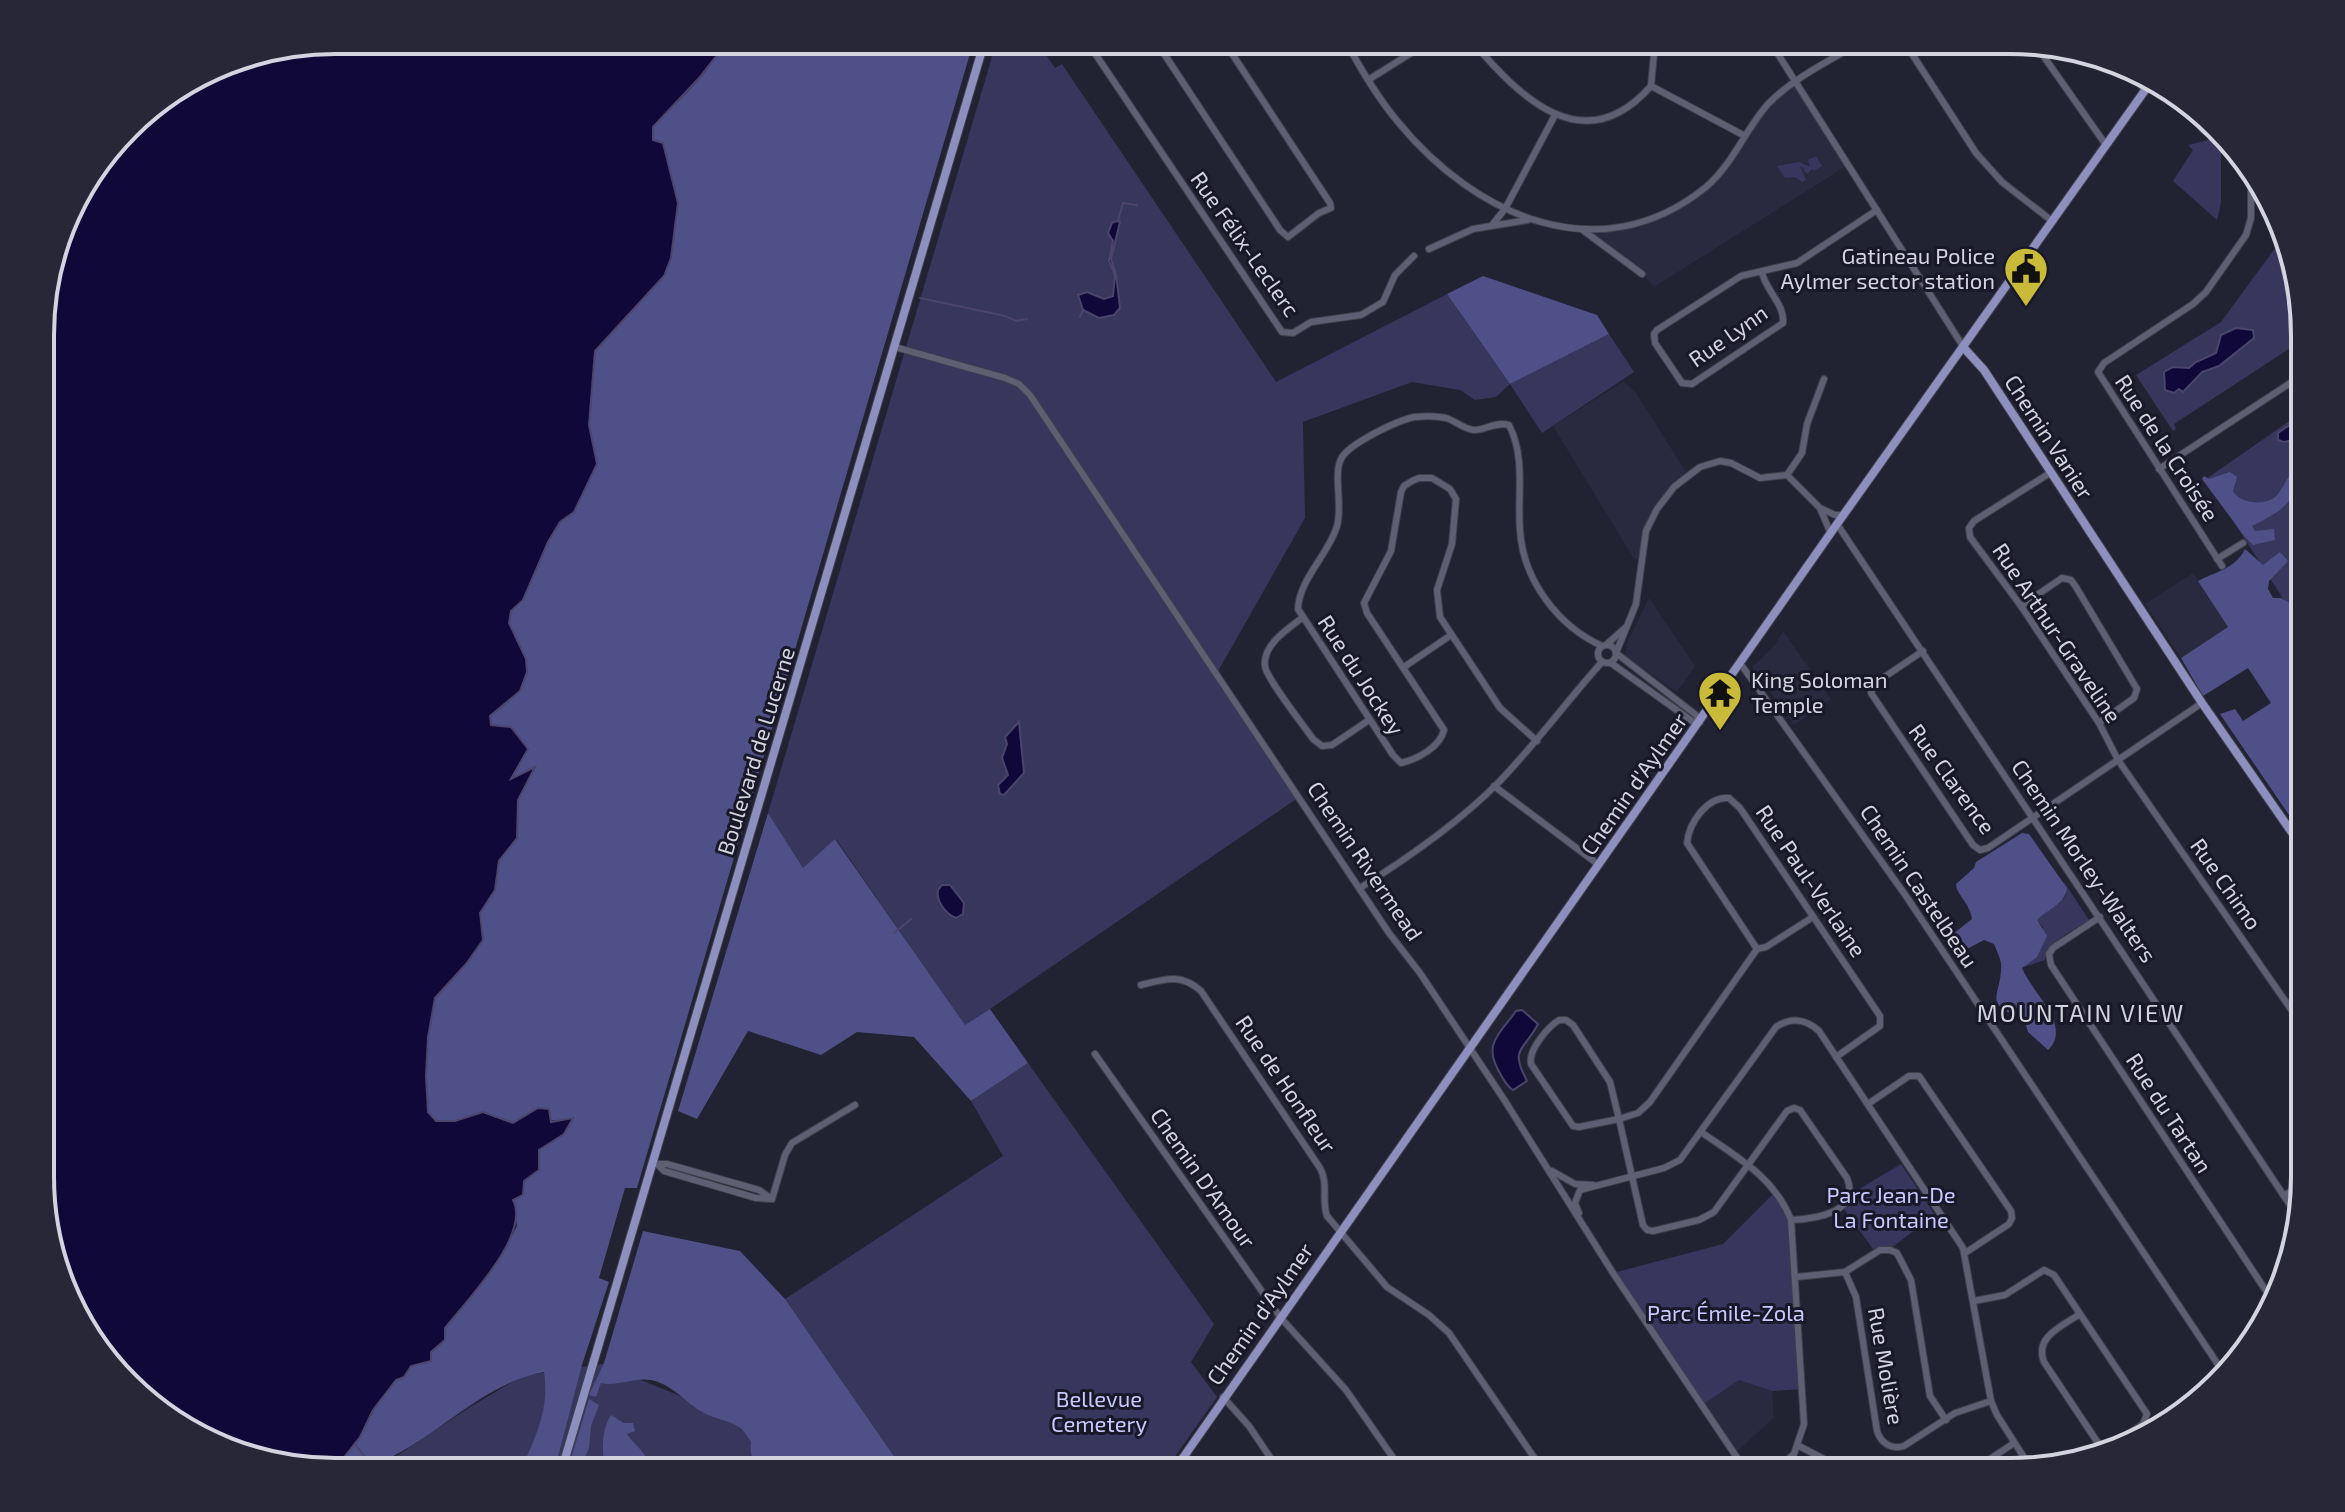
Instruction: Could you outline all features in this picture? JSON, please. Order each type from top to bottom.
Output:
[{"type":"main road","name":"Boulevard de Lucerne","points":[[565,1458],[655,1164],[981,55]]},
{"type":"main road","name":"Chemin d'Aylmer","points":[[1183,1457],[1837,524],[2145,91]]},
{"type":"main road","name":"Chemin Vanier","points":[[1964,348],[1984,370],[2202,703],[2291,831]]},
{"type":"street","points":[[1165,54],[1288,237],[1319,213],[1331,208],[1330,203],[1232,54]]},
{"type":"street","points":[[1353,54],[1400,124],[1474,191],[1528,220],[1583,231],[1638,222],[1678,205],[1719,174],[1769,104],[1795,81],[1840,54]]},
{"type":"street","points":[[1368,80],[1409,54]]},
{"type":"street","points":[[1485,54],[1516,87],[1555,115],[1580,121],[1606,119],[1623,112],[1651,86],[1652,54]]},
{"type":"street","name":"Chemin Vanier","points":[[1778,54],[1964,348]]},
{"type":"street","points":[[1912,54],[1976,153],[2002,182],[2052,221]]},
{"type":"street","name":"Rue Félix-Leclerc","points":[[1096,55],[1282,332],[1293,333],[1311,322],[1361,315],[1383,302],[1395,275],[1414,256]]},
{"type":"street","points":[[2043,56],[2107,146]]},
{"type":"street","points":[[1651,86],[1745,136]]},
{"type":"street","points":[[2143,88],[2145,91]]},
{"type":"street","points":[[1492,225],[1505,209],[1555,115]]},
{"type":"street","name":"Rue de la Croisée","points":[[2243,543],[2220,563],[2101,379],[2099,368],[2201,297],[2244,240],[2250,225],[2251,191]]},
{"type":"street","points":[[2251,198],[2255,198]]},
{"type":"street","name":"Rue Lynn","points":[[1762,272],[1764,283],[1783,312],[1783,323],[1692,384],[1682,383],[1655,343],[1654,334],[1734,280],[1762,272],[1797,263],[1877,210]]},
{"type":"street","points":[[1429,249],[1473,229],[1528,220]]},
{"type":"street","points":[[1583,231],[1642,274]]},
{"type":"street","name":"Chemin Rivermead","points":[[895,347],[1005,378],[1019,384],[1030,395],[1420,973],[1737,1457]]},
{"type":"street","points":[[1611,663],[1630,622],[1637,598],[1646,531],[1657,509],[1674,487],[1695,470],[1714,461],[1731,463],[1760,478],[1787,475],[1802,453],[1807,424],[1824,379]]},
{"type":"street","points":[[2159,469],[2290,383]]},
{"type":"street","name":"Rue du Jockey","points":[[1537,741],[1500,708],[1438,610],[1437,590],[1452,544],[1456,499],[1450,489],[1435,479],[1419,478],[1404,486],[1401,492],[1391,551],[1364,603],[1367,613],[1444,730],[1442,738],[1410,761],[1401,763],[1393,755],[1298,609],[1300,598],[1337,527],[1341,458],[1374,435],[1416,417],[1446,418],[1472,430],[1509,425],[1520,460],[1520,533],[1530,571],[1552,609],[1581,635]]},
{"type":"street","name":"Rue Arthur-Graveline","points":[[2050,473],[1974,521],[1969,528],[1972,542],[2021,606],[2099,723],[2118,760]]},
{"type":"street","points":[[1787,475],[1820,508],[1835,515],[1845,515]]},
{"type":"street","points":[[1820,508],[1831,534]]},
{"type":"street","name":"Chemin Morley-Walters","points":[[1837,524],[2290,1204]]},
{"type":"street","points":[[2021,606],[2062,578],[2071,580],[2076,587],[2137,689],[2134,698],[2099,723]]},
{"type":"street","points":[[1302,618],[1278,635],[1266,659],[1266,669],[1274,683],[1313,739],[1322,746],[1332,745],[1369,720]]},
{"type":"street","points":[[1598,654],[1630,622]]},
{"type":"street","points":[[1404,667],[1451,635]]},
{"type":"street","points":[[1581,635],[1604,646],[1611,646],[1696,715],[1700,722]]},
{"type":"street","points":[[1581,635],[1602,662]]},
{"type":"street","name":"Rue Clarence","points":[[1923,651],[1874,684],[1871,691],[1873,698],[1977,849],[1986,849],[2033,817]]},
{"type":"street","points":[[1360,888],[1440,833],[1494,786],[1537,741],[1602,662]]},
{"type":"street","points":[[1602,662],[1611,663],[1692,721],[1700,722]]},
{"type":"street","name":"Chemin Castelbeau","points":[[1740,663],[1906,896],[2218,1365]]},
{"type":"street","points":[[2033,817],[2202,703]]},
{"type":"street","name":"Rue Chimo","points":[[2118,760],[2291,1009]]},
{"type":"street","points":[[1494,786],[1599,865]]},
{"type":"street","name":"Rue Paul-Verlaine","points":[[1757,949],[1688,847],[1690,830],[1713,800],[1725,798],[1736,803],[1881,1019],[1877,1029],[1836,1057]]},
{"type":"street","points":[[1791,1220],[1829,1214],[1845,1202],[1850,1189],[1847,1178],[1803,1113],[1794,1108],[1787,1111],[1750,1166],[1718,1209],[1710,1215],[1647,1230],[1643,1225],[1619,1119],[1607,1076],[1573,1025],[1563,1019],[1556,1021],[1531,1054],[1531,1064],[1573,1126],[1619,1119],[1638,1113],[1650,1102],[1757,949],[1766,947],[1813,917]]},
{"type":"street","name":"Rue du Tartan","points":[[2100,917],[2053,948],[2049,954],[2051,965],[2267,1292]]},
{"type":"street","name":"Rue de Honfleur","points":[[1141,985],[1178,977],[1201,991],[1320,1168],[1325,1181],[1325,1213],[1387,1287],[1429,1315],[1449,1333],[1534,1457]]},
{"type":"street","points":[[1584,1227],[1575,1199],[1580,1190],[1675,1163],[1685,1155],[1779,1024],[1794,1020],[1810,1024],[1819,1031],[1965,1253],[1991,1401],[2023,1457]]},
{"type":"street","name":"Chemin D'Amour","points":[[1095,1054],[1280,1317],[1346,1390],[1393,1457]]},
{"type":"street","points":[[1868,1104],[1909,1076],[1919,1076],[2011,1211],[2009,1224],[1965,1253]]},
{"type":"street","points":[[655,1164],[664,1171],[756,1198],[772,1199],[785,1155],[792,1143],[855,1105]]},
{"type":"street","points":[[1701,1132],[1750,1166],[1776,1191],[1791,1220],[1804,1417],[1799,1446],[1791,1457]]},
{"type":"street","points":[[1539,1155],[1561,1178],[1575,1184],[1596,1185]]},
{"type":"street","points":[[1560,1189],[1596,1185]]},
{"type":"street","points":[[2284,1196],[2290,1192]]},
{"type":"street","points":[[1796,1277],[1845,1272],[1880,1250],[1893,1251],[1900,1257],[1911,1280],[1928,1391],[1946,1420]]},
{"type":"street","points":[[1974,1301],[2005,1295],[2039,1272],[2048,1271],[2054,1275],[2147,1414],[2141,1425]]},
{"type":"street","name":"Rue Molière","points":[[1845,1272],[1856,1297],[1880,1439],[1890,1446],[1904,1446],[1955,1413],[1991,1401]]},
{"type":"street","points":[[2080,1314],[2046,1337],[2041,1353],[2044,1362],[2101,1443]]},
{"type":"street","points":[[1223,1397],[1249,1426],[1270,1457]]},
{"type":"street","points":[[1993,1457],[2014,1443]]},
{"type":"street","points":[[1799,1446],[1820,1457]]},
{"type":"shaded area","points":[[316,55],[717,55],[653,127],[653,140],[663,143],[678,203],[671,258],[664,276],[595,351],[589,425],[597,464],[574,512],[560,522],[548,542],[523,600],[511,611],[509,623],[526,659],[527,672],[520,691],[490,716],[491,725],[511,727],[528,749],[511,779],[535,767],[518,800],[517,838],[499,861],[495,890],[480,913],[483,940],[435,998],[428,1037],[428,1112],[436,1121],[455,1121],[483,1112],[513,1123],[538,1108],[549,1109],[551,1122],[573,1118],[564,1134],[539,1150],[539,1170],[524,1181],[523,1195],[513,1200],[516,1214],[505,1248],[494,1267],[445,1328],[445,1340],[431,1352],[431,1361],[411,1366],[404,1377],[396,1380],[345,1456],[298,1456],[245,1443],[194,1420],[164,1400],[136,1376],[101,1333],[75,1285],[59,1232],[54,1177],[54,335],[59,280],[75,227],[112,164],[136,136],[164,112],[227,75],[280,59]]},
{"type":"shaded area","points":[[715,55],[970,55],[637,1188],[625,1188],[599,1278],[609,1282],[582,1365],[558,1458],[526,1458],[543,1411],[544,1372],[499,1388],[397,1454],[388,1458],[345,1458],[382,1395],[396,1380],[404,1377],[411,1366],[445,1340],[445,1328],[507,1246],[517,1226],[513,1200],[540,1159],[539,1150],[564,1134],[573,1119],[513,1123],[483,1112],[455,1121],[436,1121],[428,1112],[428,1037],[435,998],[483,940],[480,913],[495,890],[499,861],[517,838],[518,800],[535,769],[510,780],[511,727],[491,725],[490,716],[519,691],[526,658],[509,623],[511,610],[523,600],[548,542],[560,522],[574,512],[597,464],[589,425],[595,351],[664,276],[678,203],[663,143],[653,141],[653,126]]},
{"type":"shaded area","points":[[1795,81],[1848,165],[1654,287],[1642,274],[1583,231],[1621,226],[1678,205],[1719,174],[1760,115]]},
{"type":"shaded area","points":[[1116,221],[1120,222],[1111,259],[1116,274],[1120,308],[1114,315],[1099,318],[1083,310],[1078,295],[1087,292],[1104,299],[1113,296],[1115,275],[1109,261],[1113,241],[1108,233]]},
{"type":"shaded area","points":[[1483,276],[1597,315],[1609,334],[1510,384],[1447,294]]},
{"type":"shaded area","points":[[2236,328],[2253,330],[2254,338],[2219,366],[2202,372],[2183,392],[2179,389],[2174,393],[2165,390],[2164,372],[2173,367],[2189,368],[2216,353],[2221,335]]},
{"type":"shaded area","points":[[1624,381],[1636,393],[1688,475],[1653,516],[1641,558],[1637,559],[1634,559],[1553,426]]},
{"type":"shaded area","points":[[2290,425],[2290,441],[2278,440],[2278,433]]},
{"type":"shaded area","points":[[2230,472],[2237,477],[2233,491],[2245,501],[2263,502],[2278,494],[2290,476],[2290,499],[2286,505],[2252,526],[2255,531],[2274,529],[2275,540],[2253,545],[2202,479],[2204,476],[2209,479]]},
{"type":"shaded area","points":[[2245,549],[2263,565],[2280,552],[2288,561],[2269,581],[2268,589],[2273,598],[2281,598],[2290,604],[2291,817],[2220,714],[2235,709],[2243,721],[2271,703],[2248,668],[2203,696],[2181,658],[2228,627],[2198,581],[2231,565]]},
{"type":"shaded area","points":[[2193,573],[2228,627],[2181,658],[2145,604]]},
{"type":"shaded area","points":[[1649,598],[1695,666],[1677,692],[1625,656],[1626,645]]},
{"type":"shaded area","points":[[1783,631],[1831,699],[1794,725],[1752,667],[1775,645]]},
{"type":"shaded area","points":[[1019,722],[1024,773],[1004,795],[1000,794],[998,785],[1008,775],[1002,758],[1007,744],[1005,737]]},
{"type":"shaded area","points":[[768,813],[803,868],[835,839],[965,1025],[990,1009],[1028,1063],[971,1101],[914,1037],[857,1032],[821,1055],[748,1031],[697,1119],[678,1111]]},
{"type":"shaded area","points":[[2022,833],[2029,834],[2067,888],[2059,903],[2037,920],[2047,936],[2037,957],[2022,968],[2053,1020],[2056,1031],[2048,1050],[2028,1032],[2024,1019],[1997,1003],[2001,963],[1994,944],[1984,940],[1965,950],[1955,950],[1948,942],[1949,937],[1972,919],[1956,884],[1974,868],[1976,862]]},
{"type":"shaded area","points":[[942,885],[950,885],[964,903],[963,914],[956,918],[945,911],[940,903],[938,890]]},
{"type":"shaded area","points":[[1522,1010],[1538,1024],[1520,1050],[1519,1062],[1527,1081],[1513,1090],[1495,1065],[1493,1048],[1503,1027],[1516,1011]]},
{"type":"shaded area","points":[[643,1231],[740,1251],[785,1299],[895,1458],[753,1458],[751,1442],[741,1428],[704,1413],[659,1382],[644,1379],[601,1383],[596,1397],[589,1395],[604,1363]]},
{"type":"shaded area","points":[[1739,1380],[1772,1391],[1774,1418],[1734,1454],[1701,1406]]},
{"type":"shaded area","points":[[589,1399],[599,1405],[591,1426],[589,1448],[585,1458],[571,1458]]},
{"type":"shaded area","points":[[611,1415],[624,1423],[633,1423],[635,1431],[627,1434],[646,1458],[604,1458],[605,1428]]},
{"type":"green space","points":[[993,55],[1046,55],[1055,68],[1062,64],[1276,382],[1447,294],[1510,384],[1496,397],[1475,400],[1460,390],[1412,382],[1303,422],[1305,518],[1217,673],[1299,797],[965,1026],[836,839],[803,869],[768,813]]},
{"type":"green space","points":[[2209,136],[2221,150],[2221,203],[2217,220],[2173,181],[2193,150],[2188,145],[2208,140]]},
{"type":"green space","points":[[1816,156],[1822,166],[1808,174],[1800,166],[1806,180],[1802,182],[1795,177],[1785,178],[1777,166],[1799,162],[1810,167],[1808,160]]},
{"type":"green space","points":[[2276,246],[2289,298],[2290,348],[2174,424],[2176,429],[2173,431],[2136,375],[2221,322]]},
{"type":"green space","points":[[1609,334],[1634,372],[1542,433],[1510,384]]},
{"type":"green space","points":[[2290,421],[2290,610],[2206,479]]},
{"type":"green space","points":[[2064,882],[2089,920],[2056,942],[2045,960],[2021,968],[2028,961],[2043,927],[2036,920],[2066,895]]},
{"type":"green space","name":"Bellevue Cemetery","points":[[1028,1063],[1214,1324],[1191,1362],[1217,1397],[1174,1458],[895,1458],[785,1299],[1003,1156],[971,1101]]},
{"type":"green space","name":"Parc Jean-De La Fontaine","points":[[1901,1164],[1935,1215],[1891,1248],[1881,1246],[1873,1249],[1844,1209],[1854,1192]]},
{"type":"green space","name":"Parc Émile-Zola","points":[[1776,1191],[1791,1220],[1803,1389],[1772,1391],[1739,1380],[1701,1406],[1613,1273],[1723,1244]]},
{"type":"green space","points":[[602,1364],[741,1421],[766,1458],[390,1458],[522,1376]]},
{"type":"waterway","points":[[1118,221],[1123,203],[1137,205]]},
{"type":"waterway","points":[[920,298],[1017,321],[1027,319]]},
{"type":"waterway","points":[[1080,317],[1083,310]]},
{"type":"waterway","points":[[894,933],[911,919]]},
{"type":"waterway","points":[[355,1444],[365,1458]]},
{"type":"place","name":"Gatineau Police Aylmer sector station","points":[[2026,308]]},
{"type":"place","name":"King Soloman Temple","points":[[1720,732]]},
{"type":"district","name":"MOUNTAIN VIEW","points":[[2081,1014]]}]
